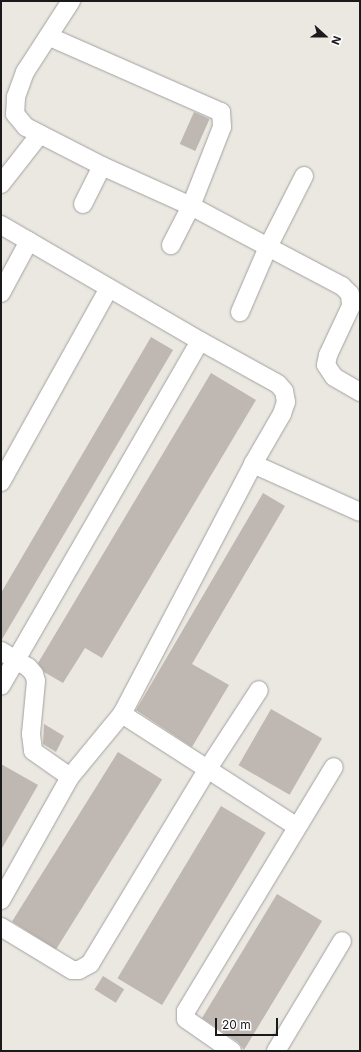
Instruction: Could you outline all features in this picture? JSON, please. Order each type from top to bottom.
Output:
[{"type":"street","points":[[71,1],[50,37],[26,72],[16,97],[15,114],[19,120],[40,134],[102,166],[191,206],[342,286],[350,294],[351,306],[328,355],[326,365],[334,377],[360,392]]},
{"type":"street","points":[[50,37],[221,112],[222,127],[191,206],[171,245]]},
{"type":"street","points":[[1,184],[40,134]]},
{"type":"street","points":[[83,204],[102,166]]},
{"type":"street","points":[[240,312],[268,247],[304,176]]},
{"type":"street","points":[[1,225],[200,341],[278,384],[284,391],[286,402],[282,414],[252,464],[122,714],[70,777],[1,900]]},
{"type":"street","points":[[1,293],[29,241]]},
{"type":"street","points":[[1,482],[109,288]]},
{"type":"street","points":[[1,686],[200,341]]},
{"type":"street","points":[[252,464],[360,512]]},
{"type":"street","points":[[1,651],[28,667],[36,681],[31,734],[33,751],[70,777]]},
{"type":"street","points":[[1,927],[72,970],[79,970],[90,964],[207,770],[259,690]]},
{"type":"street","points":[[122,714],[296,826]]},
{"type":"street","points":[[232,1051],[186,1019],[186,1011],[296,826],[334,767]]},
{"type":"street","points":[[276,1051],[342,941]]},
{"type":"building","points":[[194,112],[210,119],[195,151],[180,144]]},
{"type":"building","points":[[151,337],[173,350],[1,641],[1,593]]},
{"type":"building","points":[[211,373],[256,400],[102,658],[85,648],[63,683],[44,672],[38,663]]},
{"type":"building","points":[[263,493],[285,506],[192,664],[229,685],[192,747],[136,710]]},
{"type":"building","points":[[271,709],[322,738],[290,795],[238,765]]},
{"type":"building","points":[[44,724],[64,736],[56,752],[43,744]]},
{"type":"building","points":[[118,752],[162,780],[56,949],[12,922]]},
{"type":"building","points":[[1,764],[38,785],[1,850]]},
{"type":"building","points":[[221,806],[266,833],[162,1005],[117,978]]},
{"type":"building","points":[[277,894],[322,921],[244,1050],[238,1042],[202,1018]]},
{"type":"building","points":[[103,976],[124,989],[116,1003],[95,990]]}]
